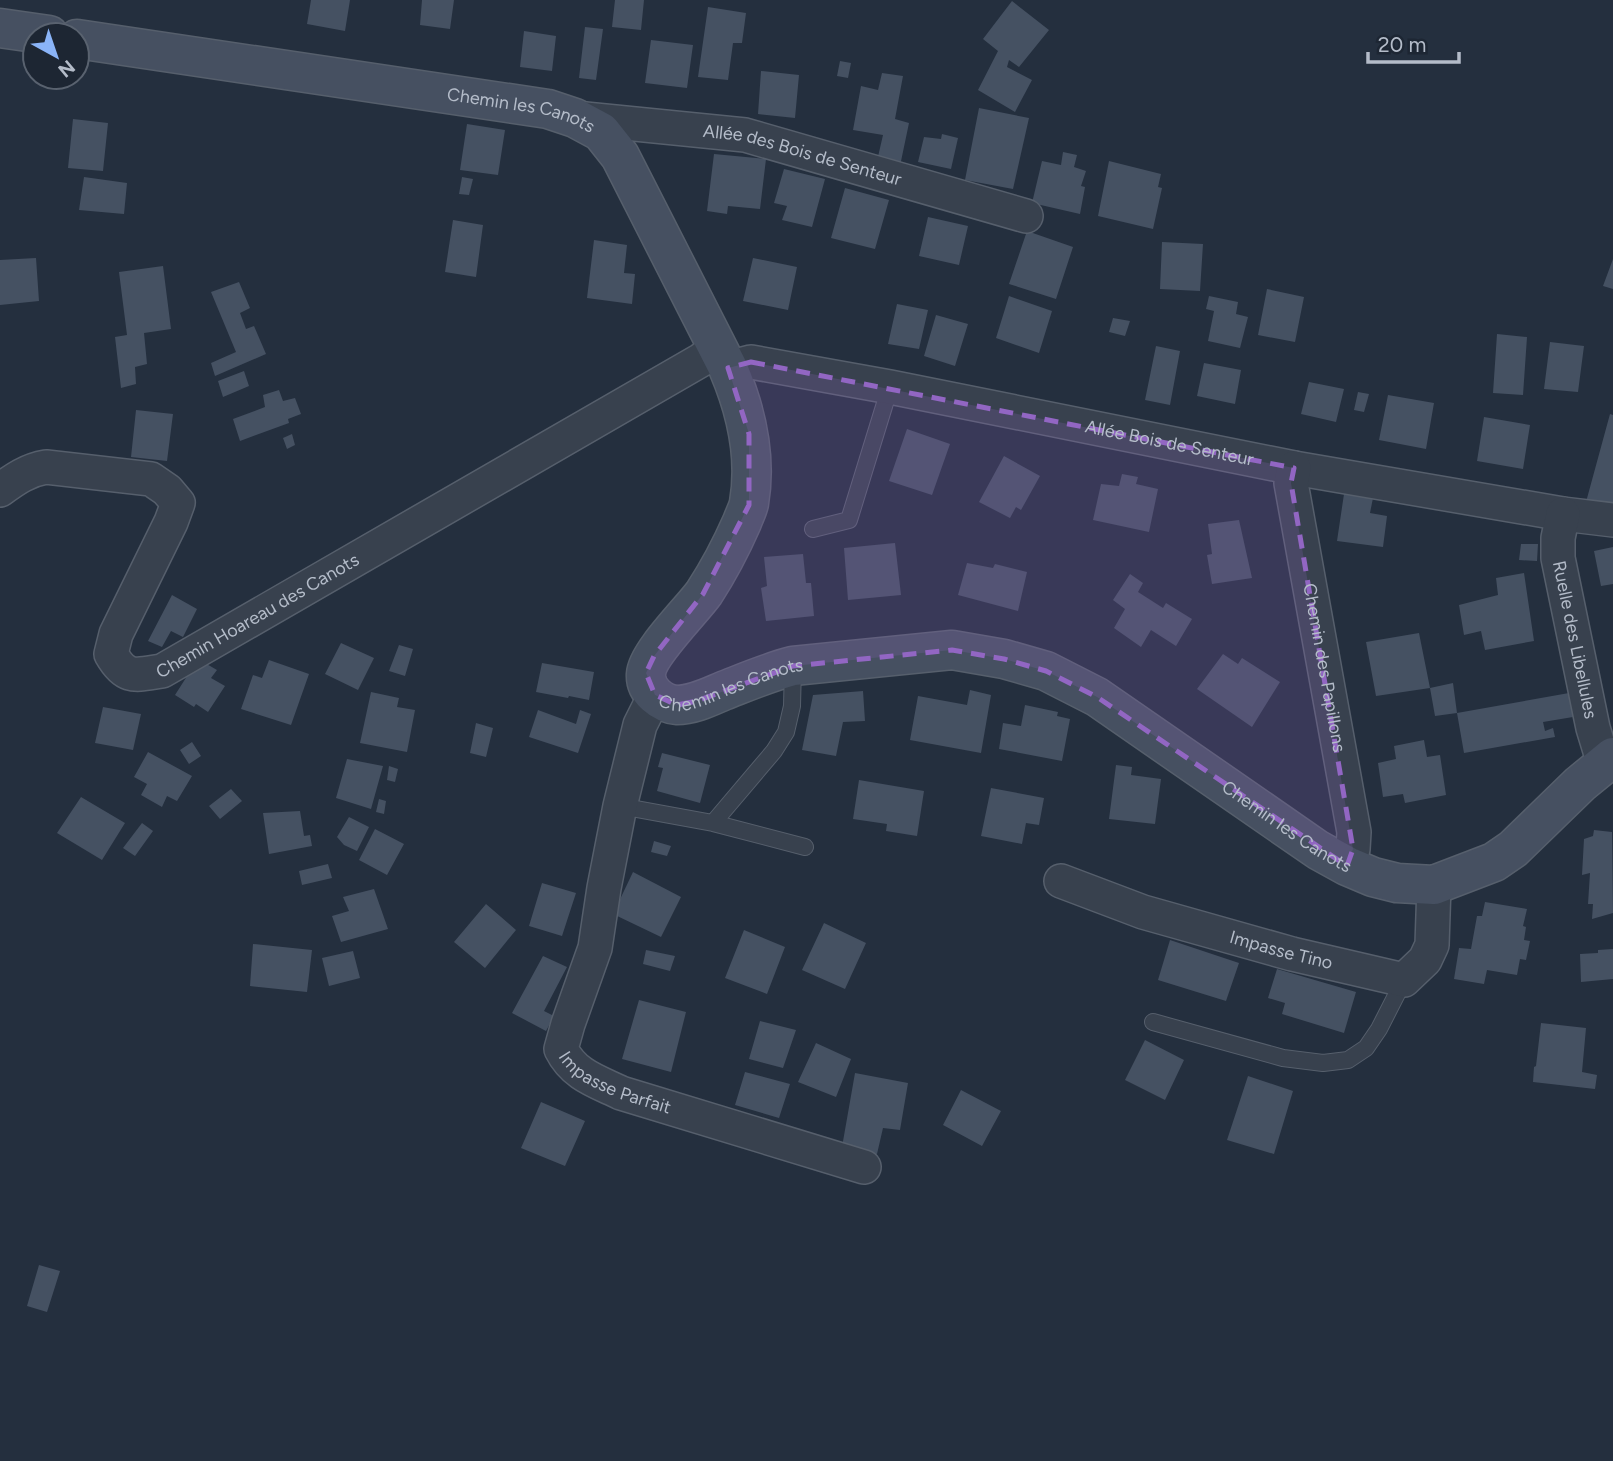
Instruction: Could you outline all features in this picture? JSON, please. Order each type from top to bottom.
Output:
[{"type":"street","points":[[0,28],[21,31]]},
{"type":"street","name":"Chemin les Canots","points":[[91,41],[548,109],[575,118],[601,132],[620,156],[723,358],[736,388],[749,434],[752,467],[749,505],[729,552],[703,594],[654,656],[646,673],[654,695],[663,701],[677,705],[697,701],[773,671],[793,666],[952,650],[1004,659],[1046,671],[1097,697],[1318,850],[1373,877],[1397,883],[1434,885],[1494,862],[1513,849],[1580,784],[1608,761]]},
{"type":"street","name":"Allée des Bois de Senteur","points":[[575,118],[745,135],[1026,216]]},
{"type":"street","name":"Allée Bois de Senteur","points":[[723,358],[890,387],[1294,468],[1563,514],[1613,520]]},
{"type":"street","name":"Chemin Hoareau des Canots","points":[[0,490],[32,470],[46,467],[150,479],[178,503],[116,634],[111,654],[119,668],[134,676],[162,671],[701,360],[723,358]]},
{"type":"street","name":"Chemin des Papillons","points":[[1294,468],[1291,483],[1354,832],[1353,849],[1347,866]]},
{"type":"street","name":"Ruelle des Libellules","points":[[1563,514],[1558,538],[1558,558],[1593,728],[1608,761]]},
{"type":"street","name":"Impasse Parfait","points":[[654,695],[640,725],[620,806],[595,948],[561,1049],[567,1061],[584,1076],[621,1093],[864,1167]]},
{"type":"street","name":"Impasse Tino","points":[[1061,881],[1156,916],[1292,954],[1404,981]]},
{"type":"street","points":[[1404,981],[1425,960],[1432,944],[1434,885]]},
{"type":"lane","points":[[813,529],[849,520],[890,387]]},
{"type":"lane","points":[[713,823],[774,751],[786,732],[792,706],[793,666]]},
{"type":"lane","points":[[620,806],[713,823],[805,847]]},
{"type":"lane","points":[[1153,1023],[1283,1058],[1323,1063],[1348,1060],[1366,1048],[1404,981]]},
{"type":"highlighted area","points":[[751,362],[1294,468],[1291,483],[1353,849],[1347,866],[1097,697],[1046,671],[1004,659],[952,650],[793,666],[697,701],[677,705],[655,695],[646,673],[654,656],[703,594],[749,505],[749,434],[728,368]]},
{"type":"building","points":[[311,0],[350,0],[345,31],[307,24]]},
{"type":"building","points":[[422,0],[454,0],[450,29],[420,25]]},
{"type":"building","points":[[615,0],[644,0],[641,30],[612,27]]},
{"type":"building","points":[[1012,1],[1049,30],[1019,67],[1009,60],[1007,67],[1032,80],[1015,112],[978,90],[998,51],[983,39]]},
{"type":"building","points":[[708,7],[746,13],[742,43],[733,43],[728,80],[698,77]]},
{"type":"building","points":[[585,27],[603,29],[596,80],[579,78]]},
{"type":"building","points":[[524,31],[556,36],[552,71],[520,67]]},
{"type":"building","points":[[651,40],[693,45],[687,88],[645,83]]},
{"type":"building","points":[[840,61],[851,63],[848,78],[837,76]]},
{"type":"building","points":[[761,71],[799,75],[795,118],[758,114]]},
{"type":"building","points":[[882,73],[903,76],[895,119],[909,123],[900,166],[877,161],[883,135],[853,130],[861,86],[878,90]]},
{"type":"building","points":[[979,108],[1029,118],[1013,189],[965,180]]},
{"type":"building","points":[[73,119],[108,123],[103,171],[68,168]]},
{"type":"building","points":[[467,124],[505,130],[498,175],[460,170]]},
{"type":"building","points":[[942,134],[958,138],[951,169],[918,162],[924,137],[941,139]]},
{"type":"building","points":[[1063,152],[1077,155],[1074,167],[1086,171],[1081,186],[1085,187],[1080,214],[1032,203],[1042,161],[1061,165]]},
{"type":"building","points":[[714,154],[766,159],[760,209],[728,206],[727,214],[707,211]]},
{"type":"building","points":[[1109,161],[1161,174],[1158,187],[1162,188],[1153,229],[1098,216]]},
{"type":"building","points":[[784,169],[825,179],[812,227],[782,220],[787,206],[774,203]]},
{"type":"building","points":[[84,177],[127,183],[124,214],[79,210]]},
{"type":"building","points":[[462,177],[473,179],[469,195],[459,194]]},
{"type":"building","points":[[845,188],[889,200],[875,249],[831,238]]},
{"type":"building","points":[[928,217],[968,226],[959,265],[919,256]]},
{"type":"building","points":[[453,220],[483,225],[476,277],[445,272]]},
{"type":"building","points":[[1027,231],[1073,247],[1056,299],[1009,284]]},
{"type":"building","points":[[594,240],[627,245],[624,273],[635,274],[632,304],[587,298]]},
{"type":"building","points":[[1162,242],[1203,244],[1200,291],[1160,289]]},
{"type":"building","points":[[36,258],[39,301],[0,305],[0,260]]},
{"type":"building","points":[[753,258],[797,267],[788,310],[743,301]]},
{"type":"building","points":[[1613,259],[1613,289],[1603,286]]},
{"type":"building","points":[[163,266],[171,329],[144,333],[147,364],[135,367],[136,384],[121,388],[115,337],[127,335],[119,272]]},
{"type":"building","points":[[239,282],[250,308],[240,313],[246,329],[254,326],[266,354],[215,376],[211,363],[236,352],[211,292]]},
{"type":"building","points":[[1267,289],[1304,297],[1295,342],[1258,335]]},
{"type":"building","points":[[1009,296],[1052,311],[1039,353],[996,338]]},
{"type":"building","points":[[1209,296],[1238,302],[1236,314],[1248,317],[1240,348],[1208,341],[1214,311],[1206,309]]},
{"type":"building","points":[[897,304],[928,310],[919,349],[888,344]]},
{"type":"building","points":[[936,315],[968,324],[955,366],[924,356]]},
{"type":"building","points":[[1113,318],[1130,321],[1125,336],[1109,332]]},
{"type":"building","points":[[1497,334],[1527,337],[1523,395],[1493,393]]},
{"type":"building","points":[[1550,342],[1584,346],[1578,392],[1544,389]]},
{"type":"building","points":[[1156,346],[1180,351],[1170,405],[1145,400]]},
{"type":"building","points":[[1204,363],[1241,370],[1235,404],[1197,396]]},
{"type":"building","points":[[244,371],[249,386],[223,397],[218,381]]},
{"type":"building","points":[[1309,382],[1344,389],[1336,422],[1301,414]]},
{"type":"building","points":[[279,390],[283,401],[295,398],[301,414],[288,419],[289,423],[240,441],[233,419],[265,407],[263,395]]},
{"type":"building","points":[[1358,392],[1369,394],[1364,412],[1354,410]]},
{"type":"building","points":[[1388,395],[1434,403],[1426,449],[1379,440]]},
{"type":"building","points":[[136,410],[173,414],[167,461],[131,457]]},
{"type":"building","points":[[1610,414],[1613,415],[1613,506],[1586,502]]},
{"type":"building","points":[[1484,417],[1530,425],[1523,469],[1477,461]]},
{"type":"building","points":[[907,429],[950,444],[932,495],[889,481]]},
{"type":"building","points":[[292,434],[295,445],[287,449],[283,438]]},
{"type":"building","points":[[1004,456],[1040,476],[1021,510],[1016,507],[1010,518],[979,502]]},
{"type":"building","points":[[1122,474],[1138,477],[1136,484],[1158,489],[1149,532],[1093,520],[1101,484],[1119,486]]},
{"type":"building","points":[[1344,494],[1373,498],[1370,513],[1387,516],[1383,547],[1337,541]]},
{"type":"building","points":[[1239,520],[1252,578],[1212,584],[1207,555],[1212,554],[1208,524]]},
{"type":"building","points":[[895,543],[901,595],[848,600],[844,548]]},
{"type":"building","points":[[1521,544],[1538,544],[1537,561],[1519,560]]},
{"type":"building","points":[[1613,547],[1613,584],[1601,586],[1594,551]]},
{"type":"building","points":[[803,554],[806,583],[811,583],[814,616],[766,621],[761,588],[767,586],[764,557]]},
{"type":"building","points":[[967,563],[993,568],[995,564],[1027,572],[1018,611],[958,595]]},
{"type":"building","points":[[1524,573],[1534,641],[1485,650],[1481,631],[1464,635],[1459,605],[1498,595],[1496,578]]},
{"type":"building","points":[[1130,574],[1143,583],[1138,592],[1163,608],[1166,603],[1192,619],[1176,646],[1151,630],[1141,647],[1114,628],[1125,609],[1113,600]]},
{"type":"building","points":[[172,595],[197,609],[183,637],[171,631],[162,647],[148,641]]},
{"type":"building","points":[[1419,633],[1430,688],[1376,696],[1366,642]]},
{"type":"building","points":[[341,643],[374,658],[358,690],[325,674]]},
{"type":"building","points":[[399,645],[413,649],[405,676],[389,671]]},
{"type":"building","points":[[1223,654],[1238,664],[1242,658],[1280,682],[1252,727],[1197,689]]},
{"type":"building","points":[[198,659],[217,670],[211,678],[225,686],[208,712],[175,695]]},
{"type":"building","points":[[269,660],[309,674],[291,725],[241,709],[253,675],[262,678]]},
{"type":"building","points":[[542,663],[594,672],[589,700],[536,692]]},
{"type":"building","points":[[1453,683],[1457,713],[1435,716],[1430,688]]},
{"type":"building","points":[[970,690],[991,695],[981,753],[910,740],[918,696],[967,705]]},
{"type":"building","points":[[863,691],[865,721],[843,722],[836,756],[802,750],[813,695]]},
{"type":"building","points":[[371,692],[399,698],[397,707],[415,710],[407,752],[360,743]]},
{"type":"building","points":[[1569,693],[1573,717],[1543,722],[1545,731],[1553,728],[1555,737],[1464,753],[1457,713]]},
{"type":"building","points":[[1025,705],[1058,712],[1057,716],[1070,719],[1062,761],[999,749],[1003,723],[1021,726]]},
{"type":"building","points":[[103,707],[141,714],[133,750],[95,743]]},
{"type":"building","points":[[538,710],[576,724],[580,710],[591,714],[578,753],[529,737]]},
{"type":"building","points":[[476,723],[493,728],[486,757],[470,753]]},
{"type":"building","points":[[1424,740],[1427,757],[1440,755],[1446,795],[1405,803],[1403,794],[1383,797],[1378,763],[1396,759],[1394,746]]},
{"type":"building","points":[[192,742],[201,756],[189,764],[180,750]]},
{"type":"building","points":[[148,752],[192,776],[177,801],[167,796],[162,807],[141,795],[147,784],[134,777]]},
{"type":"building","points":[[662,753],[710,765],[700,803],[657,791],[663,768],[658,767]]},
{"type":"building","points":[[347,759],[383,766],[371,809],[336,798]]},
{"type":"building","points":[[1116,765],[1132,767],[1131,775],[1161,779],[1155,824],[1109,819]]},
{"type":"building","points":[[389,766],[398,769],[395,782],[387,780]]},
{"type":"building","points":[[859,780],[924,791],[917,836],[886,831],[887,824],[853,819]]},
{"type":"building","points":[[991,788],[1044,798],[1039,825],[1026,823],[1022,844],[981,836]]},
{"type":"building","points":[[231,789],[242,801],[220,819],[209,806]]},
{"type":"building","points":[[81,797],[125,823],[102,860],[57,833]]},
{"type":"building","points":[[379,799],[386,801],[384,814],[376,812]]},
{"type":"building","points":[[300,811],[304,836],[310,835],[312,846],[269,854],[263,813]]},
{"type":"building","points":[[349,817],[369,827],[357,851],[344,845],[337,837]]},
{"type":"building","points":[[142,823],[153,831],[135,856],[123,848]]},
{"type":"building","points":[[375,829],[404,844],[387,875],[359,860]]},
{"type":"building","points":[[1594,830],[1612,832],[1613,913],[1592,919],[1593,904],[1588,904],[1590,873],[1582,875],[1584,839],[1593,836]]},
{"type":"building","points":[[654,841],[671,846],[667,856],[651,852]]},
{"type":"building","points":[[328,864],[332,878],[302,885],[299,871]]},
{"type":"building","points":[[633,872],[681,897],[661,937],[613,914]]},
{"type":"building","points":[[542,883],[576,893],[562,936],[529,926]]},
{"type":"building","points":[[374,889],[388,929],[341,942],[332,916],[349,911],[343,897]]},
{"type":"building","points":[[1485,902],[1527,909],[1523,926],[1526,927],[1524,940],[1530,941],[1526,960],[1520,959],[1517,975],[1487,970],[1484,984],[1454,979],[1459,948],[1471,949],[1477,916],[1482,916]]},
{"type":"building","points":[[486,904],[516,930],[485,968],[454,942]]},
{"type":"building","points":[[824,923],[866,943],[845,989],[802,970]]},
{"type":"building","points":[[744,930],[785,947],[767,994],[725,978]]},
{"type":"building","points":[[1170,940],[1239,963],[1226,1001],[1158,980]]},
{"type":"building","points":[[253,944],[312,950],[307,992],[250,986]]},
{"type":"building","points":[[1613,949],[1613,979],[1581,982],[1580,954]]},
{"type":"building","points":[[646,950],[675,956],[670,971],[643,964]]},
{"type":"building","points":[[353,951],[360,978],[329,986],[322,958]]},
{"type":"building","points":[[543,956],[567,967],[544,1011],[554,1016],[546,1031],[512,1013]]},
{"type":"building","points":[[1277,969],[1356,992],[1344,1033],[1282,1014],[1285,1003],[1268,998]]},
{"type":"building","points":[[639,1000],[686,1012],[671,1072],[622,1059]]},
{"type":"building","points":[[760,1021],[796,1030],[783,1068],[749,1059]]},
{"type":"building","points":[[1541,1023],[1586,1028],[1582,1072],[1597,1075],[1595,1089],[1533,1082]]},
{"type":"building","points":[[1145,1040],[1184,1060],[1165,1100],[1125,1080]]},
{"type":"building","points":[[816,1043],[851,1059],[836,1097],[798,1082]]},
{"type":"building","points":[[745,1072],[790,1084],[779,1118],[735,1105]]},
{"type":"building","points":[[855,1073],[908,1083],[900,1130],[883,1128],[877,1154],[842,1147]]},
{"type":"building","points":[[1248,1076],[1293,1091],[1274,1154],[1227,1140]]},
{"type":"building","points":[[961,1090],[1001,1111],[982,1146],[943,1125]]},
{"type":"building","points":[[541,1102],[585,1121],[565,1166],[521,1148]]},
{"type":"building","points":[[39,1265],[60,1271],[47,1312],[27,1306]]}]
